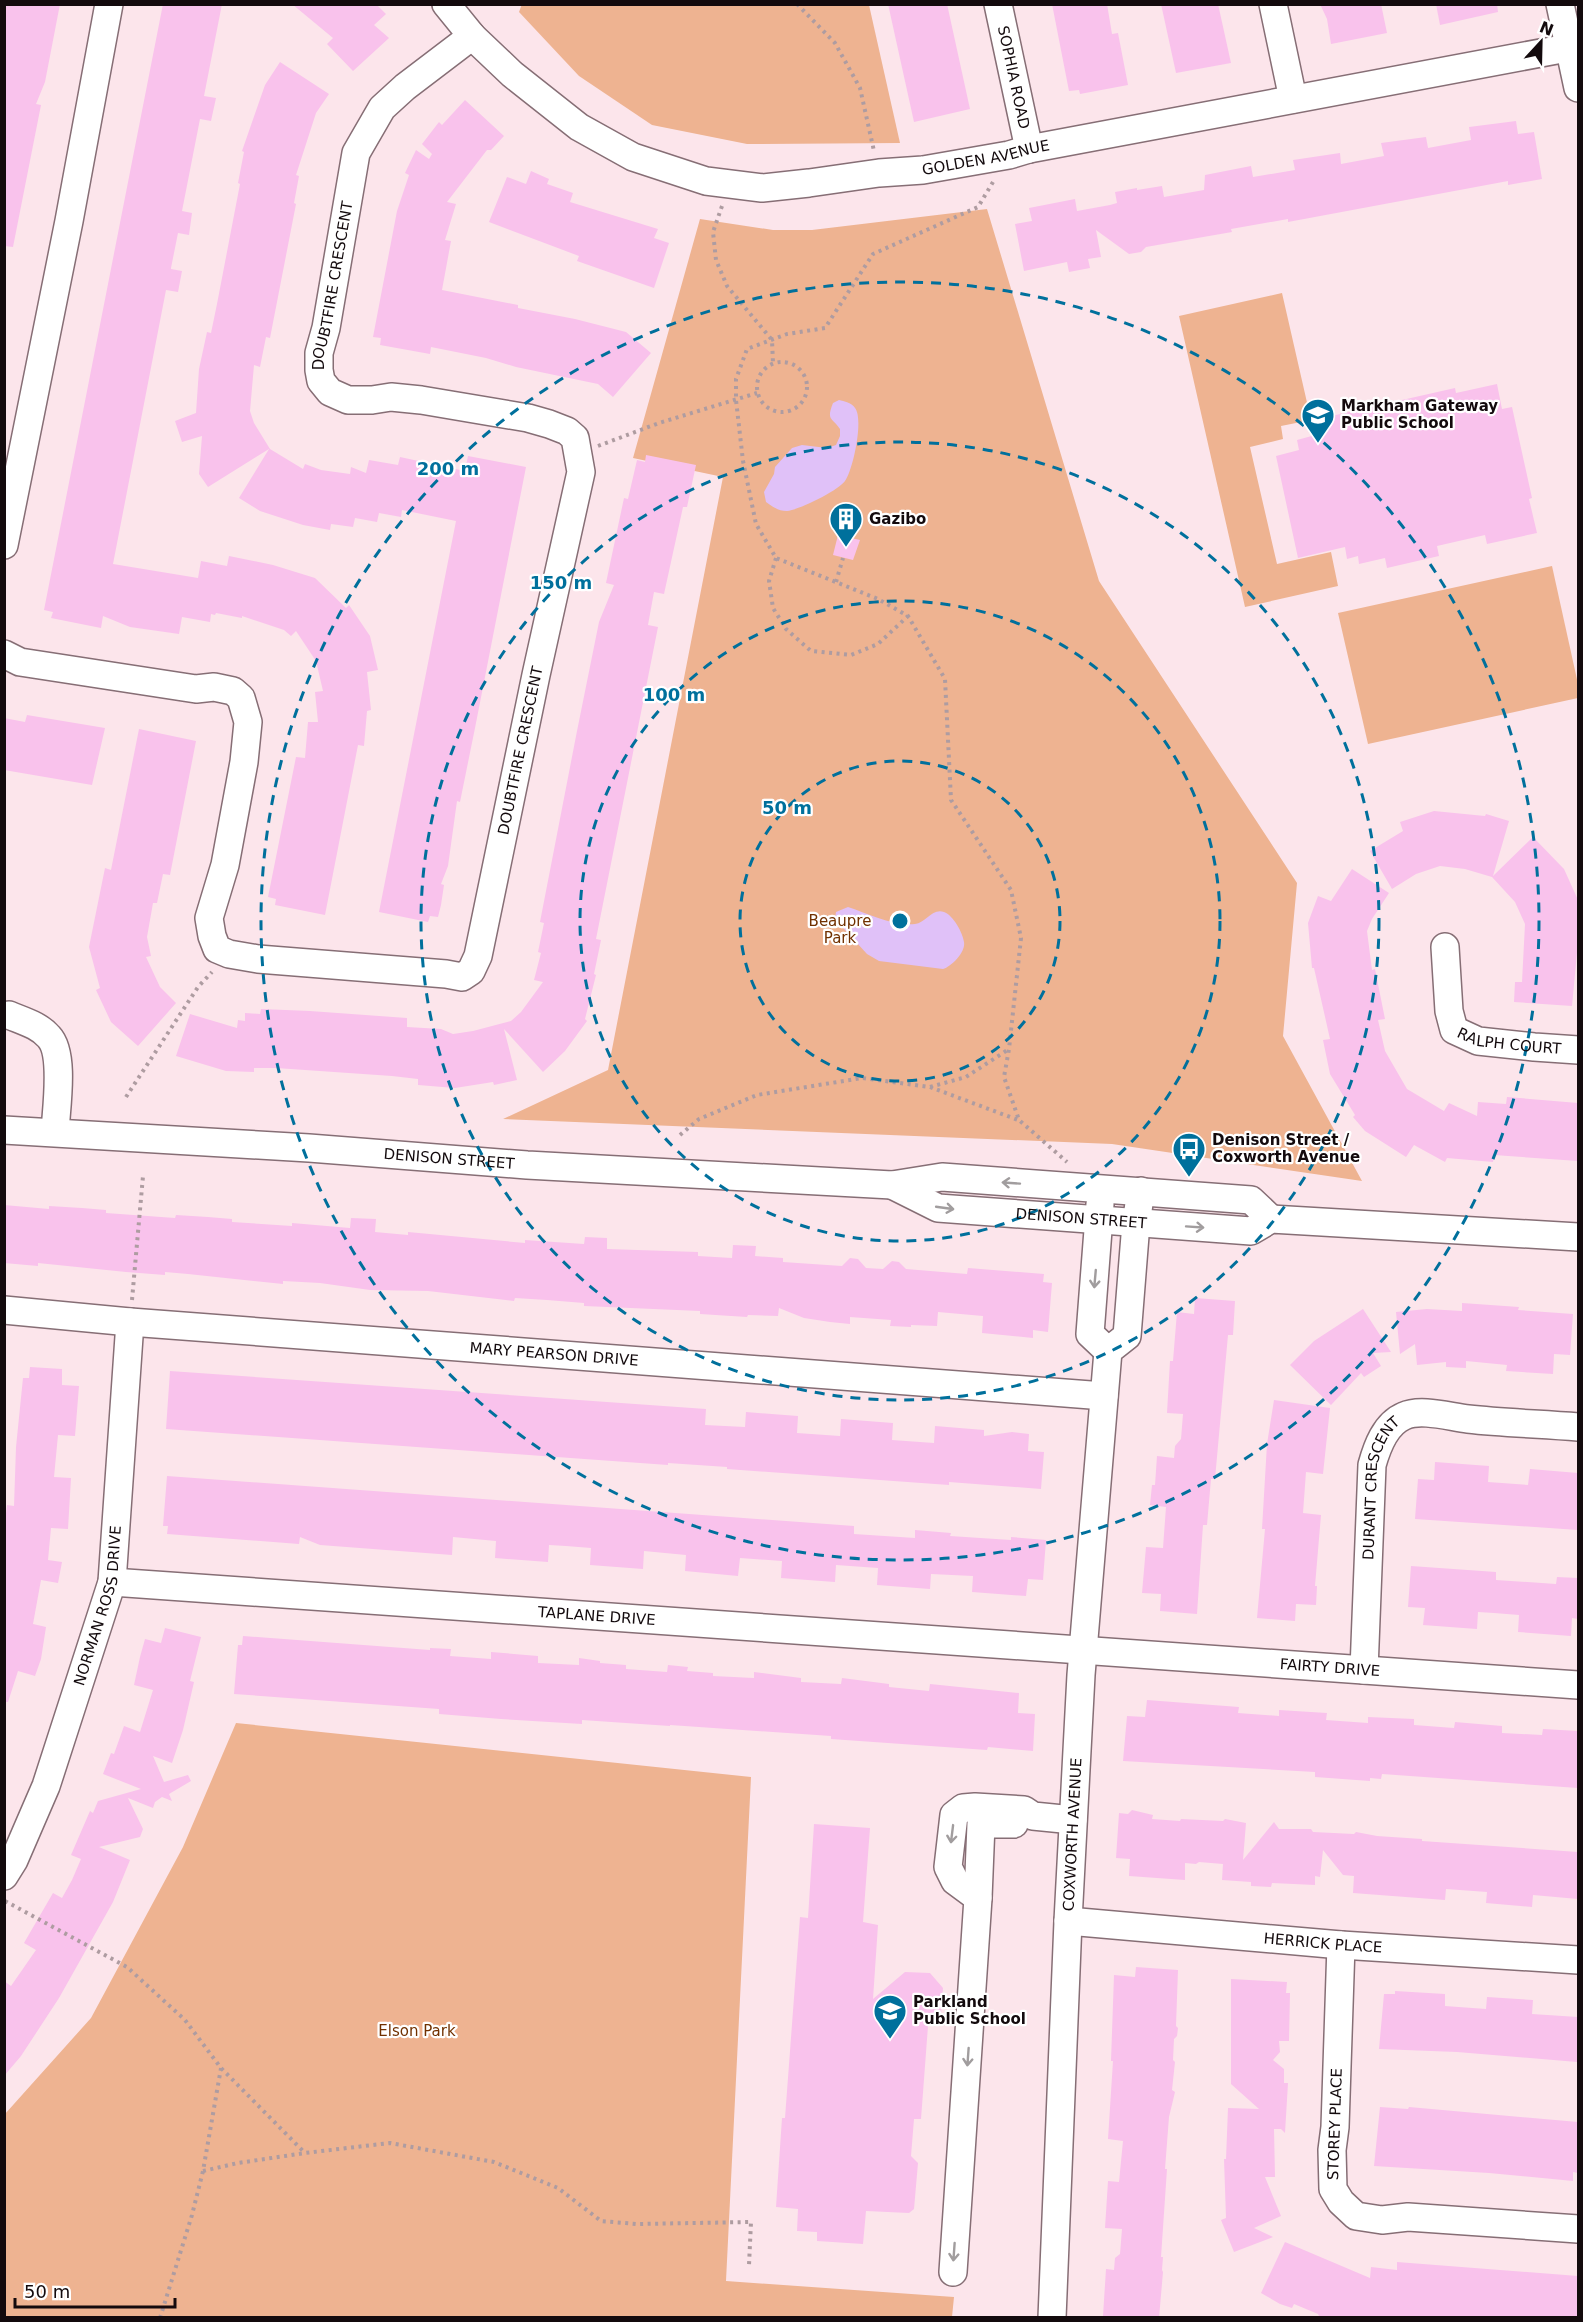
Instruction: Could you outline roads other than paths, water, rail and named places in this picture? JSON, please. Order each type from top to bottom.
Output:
[{"type":"street","points":[[4,544],[110,4]]},
{"type":"street","name":"GOLDEN AVENUE","points":[[446,4],[472,36],[512,74],[579,127],[633,157],[706,181],[762,188],[879,173],[923,170],[1574,47]]},
{"type":"street","name":"SOPHIA ROAD","points":[[998,4],[1019,152]]},
{"type":"street","points":[[1273,4],[1293,99]]},
{"type":"street","points":[[1560,4],[1574,47],[1578,88]]},
{"type":"street","name":"DOUBTFIRE CRESCENT","points":[[4,654],[20,662],[196,689],[214,687],[233,691],[241,698],[248,722],[244,762],[225,865],[209,918],[217,949],[229,954],[258,959],[462,977],[471,971],[478,956],[581,472],[575,438],[567,431],[549,424],[421,400],[391,397],[348,400],[330,392],[321,381],[319,353],[326,328],[356,153],[382,108],[405,87],[472,36]]},
{"type":"street","name":"RALPH COURT","points":[[1445,947],[1449,1011],[1454,1030],[1478,1041],[1578,1050]]},
{"type":"street","points":[[9,1015],[37,1026],[51,1038],[58,1057],[55,1132]]},
{"type":"street","name":"DENISON STREET","points":[[4,1130],[309,1148],[527,1165],[892,1185],[942,1178],[1141,1191],[1251,1200],[1271,1219]]},
{"type":"street","name":"DENISON STREET","points":[[892,1185],[938,1209],[1251,1231],[1271,1219],[1578,1237]]},
{"type":"street","points":[[1100,1189],[1090,1334],[1107,1351],[1127,1336],[1136,1223],[1141,1191]]},
{"type":"street","name":"MARY PEARSON DRIVE","points":[[4,1310],[130,1322],[1104,1396]]},
{"type":"street","name":"NORMAN ROSS DRIVE","points":[[4,1876],[14,1860],[45,1786],[112,1582],[130,1322]]},
{"type":"street","name":"COXWORTH AVENUE","points":[[1052,2318],[1073,1820],[1083,1651],[1107,1351]]},
{"type":"street","name":"DURANT CRESCENT","points":[[1364,1670],[1372,1465],[1377,1446],[1387,1430],[1404,1416],[1429,1413],[1468,1419],[1578,1426]]},
{"type":"street","name":"TAPLANE DRIVE","points":[[112,1582],[1083,1651]]},
{"type":"street","name":"FAIRTY DRIVE","points":[[1083,1651],[1578,1685]]},
{"type":"street","points":[[953,2272],[978,1898],[955,1881],[948,1868],[954,1815],[963,1808],[975,1807],[1024,1810],[1033,1816],[1073,1820]]},
{"type":"street","name":"HERRICK PLACE","points":[[1068,1921],[1341,1945],[1578,1960]]},
{"type":"street","name":"STOREY PLACE","points":[[1341,1945],[1332,2167],[1333,2188],[1341,2202],[1356,2216],[1382,2220],[1408,2217],[1578,2229]]},
{"type":"place","name":"Markham Gateway Public School","points":[[1318,444]]},
{"type":"place","name":"Gazibo","points":[[846,548]]},
{"type":"place","name":"Denison Street / Coxworth Avenue","points":[[1189,1178]]},
{"type":"place","name":"Parkland Public School","points":[[890,2040]]},
{"type":"park label","name":"Beaupre Park","points":[[840,930]]},
{"type":"park label","name":"Elson Park","points":[[417,2031]]}]
